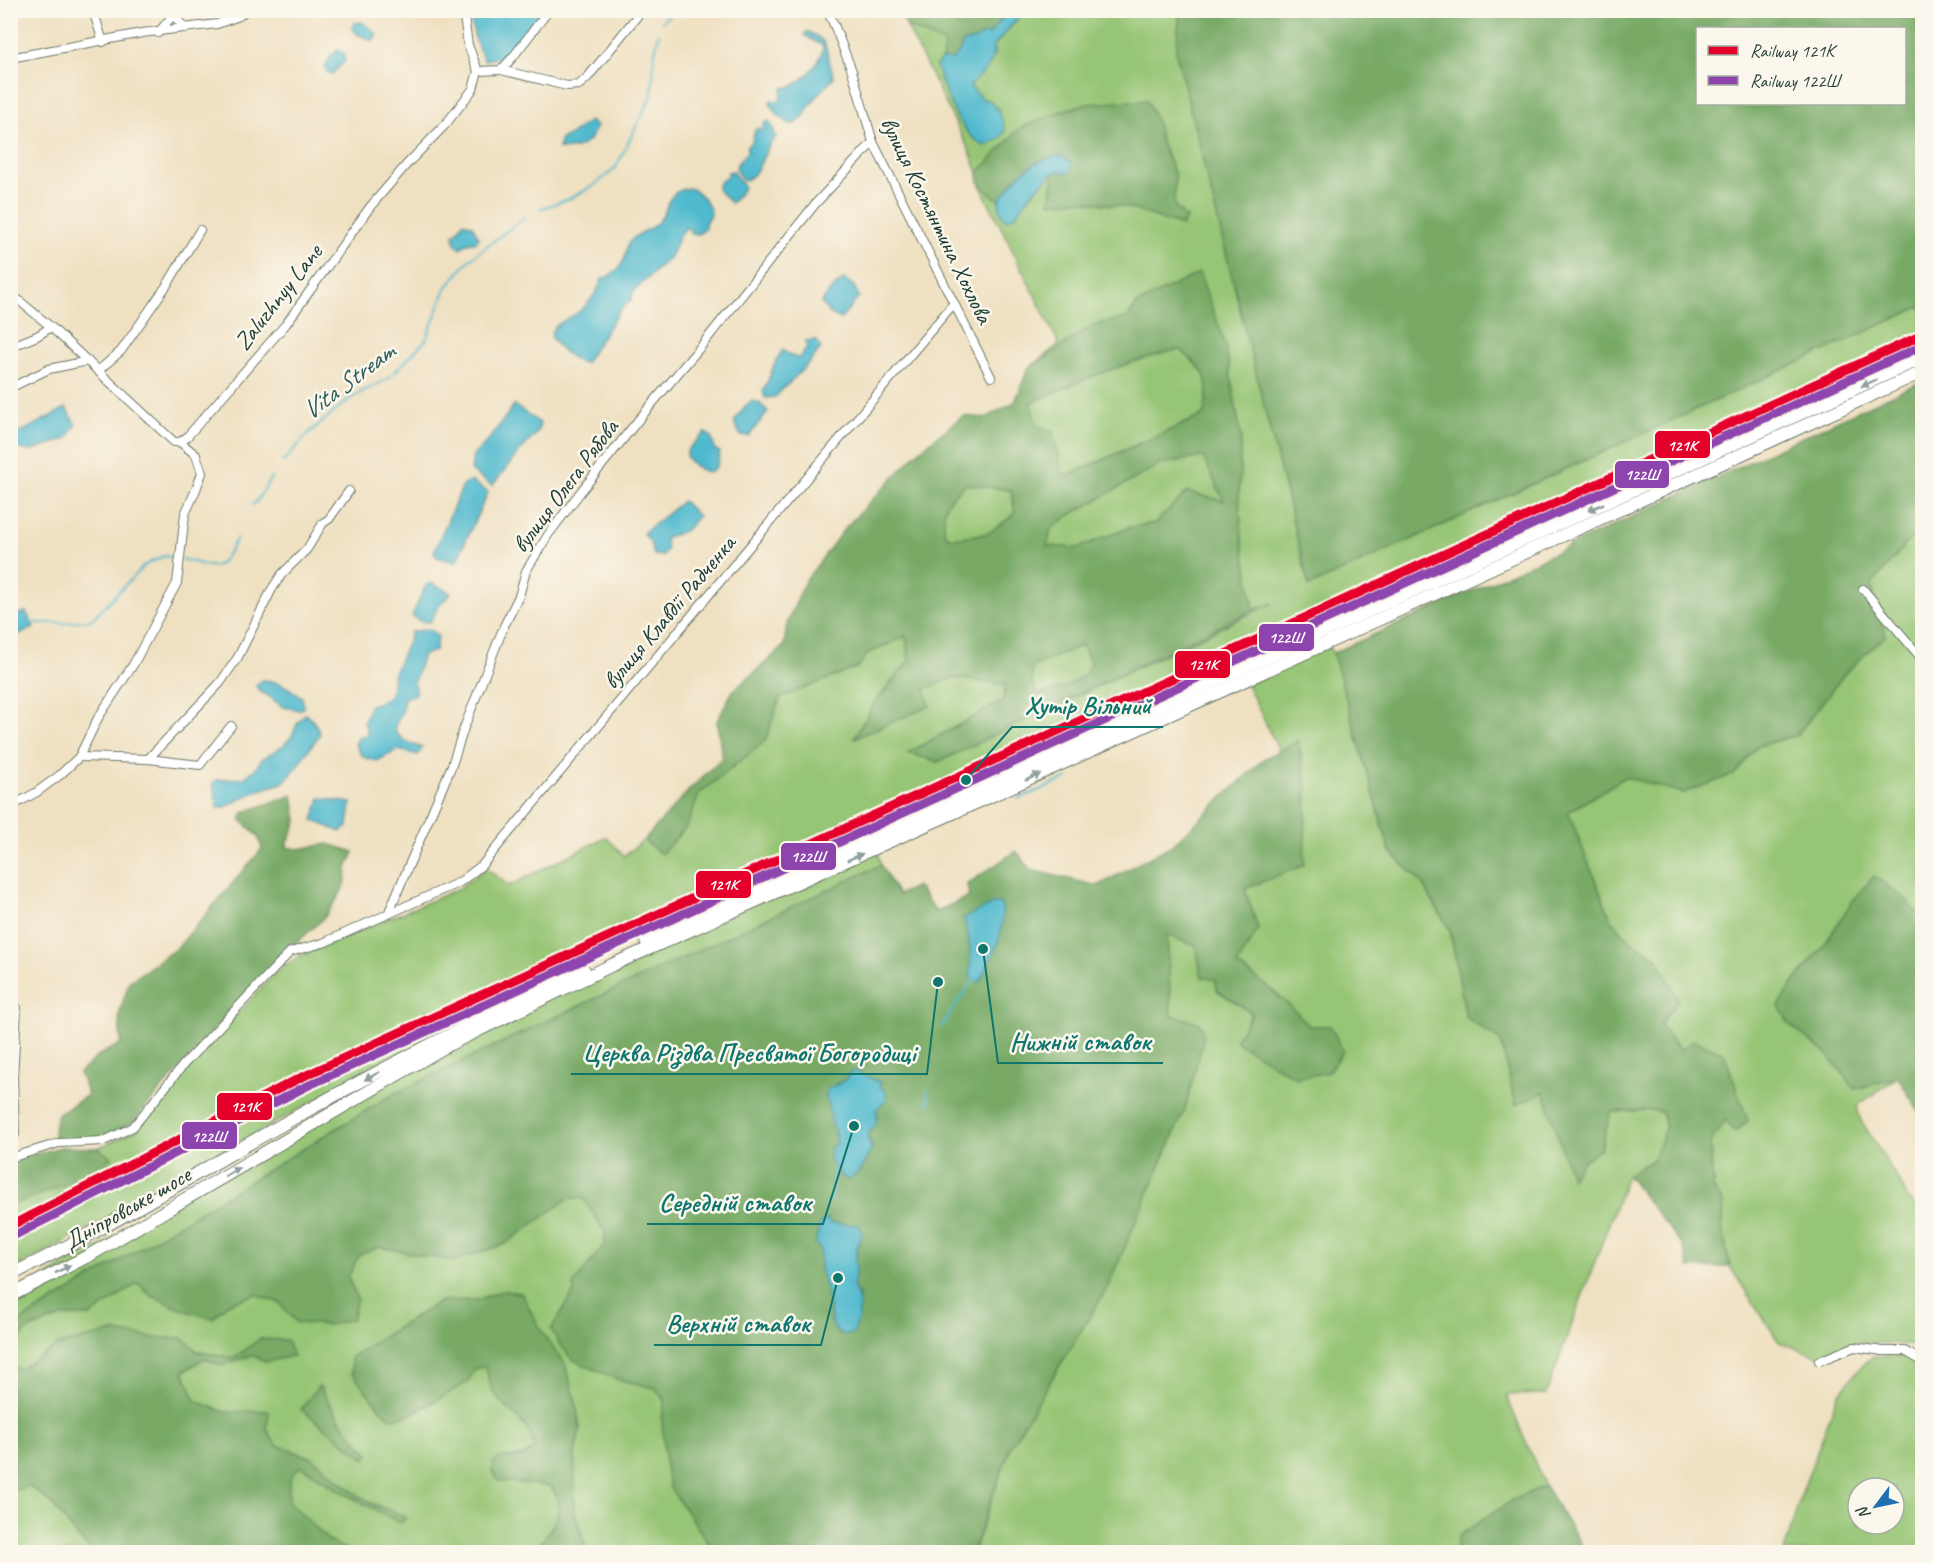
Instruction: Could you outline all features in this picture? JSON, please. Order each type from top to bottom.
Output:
[{"type":"main road","name":"Дніпровське шосе","points":[[10,1275],[107,1224],[287,1122],[496,1011],[1064,749],[1923,358]]},
{"type":"main road","name":"Дніпровське шосе","points":[[10,1296],[90,1255],[448,1046],[612,965],[972,805],[1923,372]]},
{"type":"street","points":[[93,10],[103,42]]},
{"type":"street","points":[[10,58],[142,33],[158,33],[217,24],[239,16],[246,10]]},
{"type":"street","points":[[463,10],[468,45],[478,71],[501,70],[567,86],[579,85],[588,77],[638,15]]},
{"type":"street","points":[[501,70],[549,10]]},
{"type":"street","name":"вулиця Костянтина Хохлова","points":[[827,10],[836,27],[852,71],[873,142],[991,376]]},
{"type":"street","points":[[158,33],[174,13],[185,28]]},
{"type":"street","name":"Zaluzhnyy Lane","points":[[180,442],[192,432],[286,324],[370,207],[445,124],[473,89],[478,71]]},
{"type":"street","name":"вулиця Олега Рябова","points":[[388,914],[448,776],[504,626],[519,596],[525,571],[548,535],[640,418],[816,203],[873,142]]},
{"type":"street","points":[[98,371],[121,351],[169,282],[200,230]]},
{"type":"street","points":[[10,293],[51,327],[174,442],[180,442],[196,455],[202,472],[185,514],[177,584],[133,664],[98,718],[79,757],[45,787],[10,807]]},
{"type":"street","name":"вулиця Клавдії Радченка","points":[[10,1158],[58,1143],[104,1141],[133,1127],[184,1064],[290,952],[323,943],[460,882],[482,865],[954,303]]},
{"type":"street","points":[[10,347],[37,336],[51,327]]},
{"type":"street","points":[[10,388],[49,369],[88,361]]},
{"type":"street","points":[[148,759],[220,683],[238,657],[282,574],[307,549],[322,523],[329,519],[349,491]]},
{"type":"street","points":[[1863,589],[1923,659]]},
{"type":"street","points":[[79,757],[148,759],[200,765],[231,726]]},
{"type":"street","points":[[10,1008],[17,1008],[13,1078],[15,1134],[10,1146]]},
{"type":"street","points":[[1819,1361],[1854,1347],[1905,1351],[1923,1361]]},
{"type":"green space","points":[[899,11],[1008,11],[989,35],[983,34],[975,40],[963,43],[959,53],[952,61],[942,59],[944,43],[907,27]]},
{"type":"green space","points":[[1024,11],[1180,11],[1176,52],[1309,586],[1922,306],[1922,358],[1179,697],[1092,727],[1028,756],[1021,752],[962,779],[963,786],[519,991],[380,1065],[11,1270],[11,1205],[75,1180],[111,1159],[98,1148],[135,1131],[181,1076],[279,969],[298,957],[458,889],[486,868],[509,886],[606,837],[624,856],[644,840],[661,854],[687,826],[699,794],[765,741],[780,698],[858,667],[867,654],[907,636],[909,661],[874,704],[855,738],[929,706],[925,689],[952,678],[1006,685],[1003,701],[909,752],[938,762],[1273,603],[1254,610],[1242,539],[1239,496],[1241,437],[1225,343],[1138,303],[1127,318],[1093,325],[1028,369],[1059,344],[979,183],[999,201],[1000,210],[1016,215],[1032,193],[1054,172],[1050,203],[1076,200],[1127,207],[1175,224],[1186,218],[1174,206],[1175,175],[1160,140],[1157,123],[1022,127],[978,173],[971,154],[907,27],[945,43],[942,59],[936,66],[944,87],[960,122],[976,140],[985,146],[999,110],[989,100],[982,99],[970,86],[995,55],[993,47]]},
{"type":"green space","points":[[1180,11],[1922,11],[1922,306],[1309,586],[1176,52]]},
{"type":"green space","points":[[1147,100],[1157,123],[1160,140],[1175,175],[1174,206],[1186,218],[1182,226],[1127,207],[1076,200],[1050,203],[1054,172],[1061,171],[1038,161],[1015,179],[999,201],[979,183],[978,173],[1020,128],[1064,110],[1087,104]]},
{"type":"green space","points":[[1199,273],[1225,343],[1241,438],[1239,496],[1242,539],[1254,610],[938,762],[908,753],[1003,701],[1006,685],[952,678],[925,689],[930,706],[854,738],[874,704],[909,661],[906,636],[867,654],[858,667],[780,698],[765,741],[699,794],[687,826],[661,854],[644,840],[722,758],[717,721],[732,692],[784,646],[787,624],[804,583],[845,528],[920,450],[963,416],[986,418],[1015,402],[1028,369],[1093,325],[1127,318],[1138,303]],"holes":[[[1180,349],[1197,365],[1205,378],[1207,392],[1204,415],[1067,476],[1061,471],[1052,430],[1037,426],[1030,403],[1141,359]],[[1203,457],[1224,501],[1187,492],[1155,523],[1131,527],[1078,548],[1047,546],[1051,529],[1070,515],[1161,464]],[[966,484],[1011,490],[1015,514],[987,534],[952,538],[945,535],[944,517],[946,505]],[[1082,645],[1091,664],[1082,676],[1069,685],[1038,694],[1032,683],[1032,667]]]},
{"type":"green space","points":[[1180,349],[1205,378],[1207,392],[1204,415],[1066,476],[1061,471],[1059,455],[1037,426],[1029,404],[1103,372]]},
{"type":"green space","points":[[1922,381],[1922,525],[1871,585],[1886,635],[1845,673],[1797,735],[1757,746],[1735,774],[1683,793],[1625,777],[1568,812],[1610,917],[1629,941],[1657,957],[1678,1000],[1660,1025],[1680,1050],[1694,1040],[1724,1053],[1748,1121],[1735,1132],[1725,1120],[1710,1143],[1713,1187],[1724,1205],[1722,1227],[1730,1267],[1689,1268],[1683,1246],[1627,1175],[1653,1160],[1666,1126],[1662,1112],[1650,1110],[1611,1112],[1600,1149],[1583,1161],[1571,1178],[1544,1092],[1516,1105],[1500,1040],[1466,1017],[1450,930],[1421,882],[1390,851],[1333,653],[1516,571]]},
{"type":"green space","points":[[1203,456],[1224,501],[1187,492],[1155,523],[1131,527],[1078,548],[1047,546],[1051,529],[1070,515],[1161,463]]},
{"type":"green space","points":[[966,484],[1011,490],[1015,514],[987,534],[951,538],[944,534],[946,505],[952,496]]},
{"type":"green space","points":[[1922,525],[1922,917],[1903,897],[1822,948],[1794,982],[1789,1024],[1828,1055],[1855,1089],[1898,1077],[1857,1106],[1860,1119],[1907,1197],[1922,1215],[1922,1335],[1920,1345],[1859,1342],[1820,1357],[1779,1342],[1730,1267],[1722,1227],[1724,1205],[1713,1187],[1710,1143],[1725,1120],[1681,1050],[1660,1025],[1657,957],[1629,941],[1610,917],[1568,812],[1625,777],[1683,793],[1757,746],[1797,735],[1845,673],[1886,635],[1871,585]]},
{"type":"green space","points":[[1326,643],[1333,653],[1390,851],[1421,882],[1450,930],[1466,1017],[1500,1040],[1516,1105],[1544,1092],[1583,1161],[1600,1149],[1611,1112],[1650,1110],[1662,1112],[1666,1126],[1653,1160],[1627,1175],[1546,1394],[1506,1395],[1545,1486],[1513,1500],[1459,1536],[1456,1549],[1459,1552],[973,1552],[1011,1445],[1106,1290],[1186,1106],[1199,1023],[1171,1015],[1167,935],[1196,946],[1202,977],[1216,980],[1217,990],[1252,1013],[1236,1041],[1309,1026],[1275,993],[1236,965],[1258,929],[1245,889],[1298,741],[1279,751],[1245,680]]},
{"type":"green space","points":[[1082,645],[1091,664],[1087,671],[1068,685],[1038,694],[1032,683],[1032,667]]},
{"type":"green space","points":[[1298,741],[1307,787],[1304,865],[1245,889],[1258,929],[1237,965],[1275,993],[1309,1026],[1330,1026],[1343,1051],[1328,1072],[1296,1078],[1235,1041],[1252,1013],[1217,990],[1216,980],[1202,977],[1196,946],[1167,935],[1171,1015],[1199,1023],[1204,1036],[1186,1106],[1106,1290],[1011,1445],[972,1552],[715,1552],[670,1488],[662,1420],[665,1400],[655,1388],[617,1379],[573,1360],[551,1329],[574,1292],[573,1285],[604,1245],[605,1232],[583,1198],[569,1198],[505,1244],[452,1261],[379,1247],[359,1255],[348,1277],[357,1299],[352,1319],[330,1325],[297,1323],[280,1303],[256,1294],[227,1304],[213,1318],[173,1306],[138,1283],[90,1316],[64,1316],[29,1329],[11,1348],[11,1329],[17,1323],[392,1095],[532,1028],[881,865],[898,895],[917,886],[936,912],[969,896],[967,884],[1016,851],[1031,870],[1098,886],[1172,845],[1265,758]],"holes":[[[964,918],[998,943],[979,982],[970,977],[970,947]],[[850,1073],[881,1083],[877,1118],[868,1133],[872,1149],[861,1170],[841,1177],[831,1147],[837,1144],[834,1127],[835,1084],[844,1081]],[[860,1240],[853,1287],[860,1297],[846,1335],[836,1332],[832,1324],[820,1268],[820,1248]]]},
{"type":"green space","points":[[293,795],[297,821],[286,847],[298,849],[328,844],[354,852],[347,868],[346,882],[324,918],[268,968],[132,1123],[104,1137],[54,1140],[57,1115],[88,1095],[79,1073],[99,1055],[121,1044],[119,1015],[129,982],[178,947],[262,849],[258,836],[241,820],[244,812]]},
{"type":"green space","points":[[877,847],[881,865],[392,1095],[17,1323],[11,1329],[11,1296],[448,1045]]},
{"type":"green space","points":[[1874,876],[1903,897],[1922,917],[1922,1117],[1898,1077],[1855,1089],[1828,1055],[1789,1024],[1779,1006],[1794,982],[1822,948],[1852,902]]},
{"type":"green space","points":[[61,1147],[98,1148],[112,1158],[76,1179],[11,1205],[11,1161]]},
{"type":"green space","points":[[569,1198],[584,1198],[605,1232],[604,1245],[573,1285],[617,1379],[655,1388],[665,1400],[662,1420],[670,1488],[715,1552],[587,1552],[574,1509],[575,1452],[580,1429],[575,1398],[565,1364],[543,1334],[521,1293],[502,1291],[477,1300],[441,1301],[351,1357],[352,1373],[381,1410],[392,1418],[410,1415],[468,1382],[475,1368],[485,1366],[494,1392],[529,1432],[534,1449],[526,1455],[515,1458],[501,1457],[539,1478],[556,1495],[558,1506],[556,1519],[541,1544],[533,1552],[351,1552],[330,1542],[289,1502],[291,1478],[301,1466],[344,1493],[400,1523],[405,1520],[403,1516],[373,1504],[355,1493],[312,1458],[276,1445],[267,1429],[268,1411],[224,1412],[196,1401],[183,1372],[205,1358],[221,1366],[252,1355],[260,1339],[234,1358],[198,1352],[183,1338],[154,1338],[113,1332],[59,1345],[20,1369],[11,1366],[10,1348],[29,1329],[64,1316],[90,1316],[138,1283],[151,1296],[213,1318],[227,1304],[256,1294],[280,1303],[297,1323],[357,1299],[348,1277],[359,1255],[379,1247],[452,1261],[505,1244]],"holes":[[[319,1386],[341,1422],[301,1409]]]},
{"type":"green space","points":[[502,1291],[521,1293],[543,1334],[565,1364],[575,1398],[580,1429],[575,1452],[574,1509],[587,1552],[533,1552],[557,1516],[557,1498],[551,1486],[499,1481],[492,1471],[493,1463],[501,1457],[519,1457],[534,1449],[533,1440],[525,1425],[492,1390],[485,1366],[475,1369],[468,1382],[410,1415],[391,1418],[381,1410],[352,1373],[351,1357],[441,1301],[477,1300]]},
{"type":"green space","points":[[114,1332],[154,1338],[183,1338],[198,1352],[234,1358],[260,1339],[286,1340],[293,1356],[265,1362],[252,1355],[221,1366],[205,1358],[183,1371],[196,1401],[224,1412],[269,1411],[267,1429],[276,1445],[312,1458],[355,1493],[373,1504],[404,1516],[405,1520],[400,1523],[344,1493],[301,1466],[291,1478],[289,1502],[330,1542],[351,1552],[93,1552],[52,1504],[29,1486],[12,1491],[11,1494],[11,1366],[20,1369],[59,1345]]},
{"type":"green space","points":[[1873,1356],[1907,1357],[1922,1364],[1922,1552],[1784,1552],[1801,1495],[1838,1395],[1858,1370]]},
{"type":"green space","points":[[319,1386],[341,1422],[369,1454],[365,1459],[301,1409]]},
{"type":"green space","points":[[29,1485],[52,1504],[93,1552],[11,1552],[11,1494],[12,1491]]},
{"type":"green space","points":[[1545,1486],[1586,1552],[1459,1552],[1456,1549],[1459,1536],[1513,1500]]},
{"type":"water","points":[[471,11],[542,11],[525,36],[511,50],[494,59],[484,60],[475,36]]},
{"type":"water","points":[[1008,11],[1024,11],[993,47],[994,53],[990,64],[970,86],[982,99],[989,100],[1003,122],[1005,132],[998,140],[985,146],[976,140],[960,122],[936,66],[942,59],[952,60],[959,53],[963,43],[975,40],[983,34],[989,35]]},
{"type":"water","points":[[362,22],[377,34],[373,41],[357,34],[352,28],[355,23]]},
{"type":"water","points":[[806,32],[815,35],[824,44],[834,77],[810,105],[804,116],[796,124],[790,124],[777,114],[770,104],[771,100],[777,102],[781,98],[782,88],[796,84],[803,79],[819,60],[823,46],[804,35]]},
{"type":"water","points":[[338,50],[344,54],[345,61],[332,74],[327,72],[325,67],[330,57]]},
{"type":"water","points":[[589,121],[596,125],[587,142],[571,149],[558,148],[561,139]]},
{"type":"water","points":[[768,121],[776,137],[753,175],[743,181],[736,170],[737,164],[747,152],[747,146],[752,142],[755,130],[758,128],[761,131]]},
{"type":"water","points":[[1062,156],[1072,163],[1071,170],[1067,173],[1054,172],[1032,193],[1016,215],[1008,219],[1004,218],[999,201],[1011,184],[1025,170],[1042,160]]},
{"type":"water","points":[[732,171],[744,187],[731,203],[718,190],[718,184],[728,175],[728,172]]},
{"type":"water","points":[[689,188],[706,201],[710,209],[711,213],[704,230],[691,234],[690,229],[686,228],[678,238],[669,258],[633,292],[631,300],[619,311],[585,363],[572,358],[554,342],[552,331],[585,306],[602,279],[622,265],[631,240],[658,222],[674,194]]},
{"type":"water","points":[[463,222],[472,225],[479,238],[476,242],[470,242],[460,248],[455,244],[454,234]]},
{"type":"water","points":[[844,279],[854,286],[859,297],[841,319],[830,314],[821,303]]},
{"type":"water","points":[[816,340],[821,348],[810,362],[775,397],[765,398],[763,391],[783,350],[793,357],[800,358],[807,347],[806,341]]},
{"type":"water","points":[[752,401],[759,403],[768,411],[749,436],[741,436],[734,422],[745,406]]},
{"type":"water","points":[[514,405],[540,423],[538,432],[492,486],[471,471],[473,456],[491,437]]},
{"type":"water","points":[[66,408],[76,425],[67,439],[30,451],[11,447],[11,442],[17,434]]},
{"type":"water","points":[[705,433],[711,436],[715,450],[720,452],[717,466],[710,472],[696,467],[686,456],[688,449]]},
{"type":"water","points":[[471,481],[488,492],[456,562],[437,557],[434,552],[463,485]]},
{"type":"water","points":[[683,501],[698,516],[680,533],[665,538],[667,549],[663,556],[654,555],[650,542],[643,533]]},
{"type":"water","points":[[431,583],[451,593],[440,604],[430,622],[419,621],[412,616],[426,585]]},
{"type":"water","points":[[26,612],[34,628],[11,638],[11,616]]},
{"type":"water","points":[[429,629],[438,636],[435,651],[423,655],[414,682],[416,694],[404,698],[401,715],[395,726],[396,733],[405,741],[422,748],[418,755],[398,750],[377,761],[363,757],[355,744],[359,737],[368,734],[364,722],[370,705],[382,701],[391,694],[393,675],[410,637],[410,632]]},
{"type":"water","points":[[262,680],[278,683],[302,697],[304,707],[300,710],[283,707],[260,692],[256,686]]},
{"type":"water","points":[[305,714],[314,722],[320,734],[290,776],[282,783],[218,808],[213,783],[217,780],[244,778],[262,759],[284,745]]},
{"type":"water","points":[[320,798],[351,803],[348,827],[340,832],[313,820]]},
{"type":"water","points":[[1001,903],[1003,913],[1000,934],[993,955],[979,983],[970,977],[970,947],[964,918],[992,904]]},
{"type":"water","points":[[856,1071],[881,1083],[880,1087],[886,1091],[887,1100],[877,1109],[876,1125],[868,1133],[872,1149],[861,1169],[849,1180],[841,1177],[829,1159],[831,1147],[837,1144],[826,1097],[827,1089],[844,1081],[850,1073]]},
{"type":"water","points":[[828,1218],[829,1223],[859,1225],[862,1232],[856,1253],[853,1287],[858,1299],[859,1315],[854,1333],[846,1335],[836,1331],[832,1324],[820,1268],[820,1248],[815,1244],[820,1224]]},
{"type":"waterway","name":"Vita Stream","points":[[662,22],[674,10]]},
{"type":"waterway","name":"Vita Stream","points":[[540,209],[571,198],[593,186],[615,169],[652,95],[654,56],[659,34]]},
{"type":"waterway","name":"Vita Stream","points":[[283,462],[309,433],[352,397],[389,378],[426,340],[446,288],[470,259],[525,217]]},
{"type":"waterway","name":"Vita Stream","points":[[252,505],[271,478]]},
{"type":"waterway","name":"Vita Stream","points":[[182,559],[216,566],[225,558],[237,538]]},
{"type":"waterway","name":"Vita Stream","points":[[31,623],[91,620],[145,565],[164,556],[176,558]]},
{"type":"waterway","points":[[1018,799],[1068,778]]},
{"type":"waterway","points":[[941,1027],[974,979]]},
{"type":"waterway","points":[[928,1090],[928,1105]]},
{"type":"waterway","points":[[831,1203],[834,1166]]},
{"type":"rail line","name":"121К","points":[[10,1226],[300,1078],[1922,335]]},
{"type":"rail line","name":"122Ш","points":[[15,1235],[305,1087],[1922,346]]},
{"type":"place","name":"Хутір Вільний","points":[[966,780]]},
{"type":"place","name":"Нижній ставок","points":[[983,949]]},
{"type":"place","name":"Церква Різдва Пресвятої Богородиці","points":[[938,982]]},
{"type":"place","name":"Середній ставок","points":[[854,1126]]},
{"type":"place","name":"Верхній ставок","points":[[838,1278]]}]
